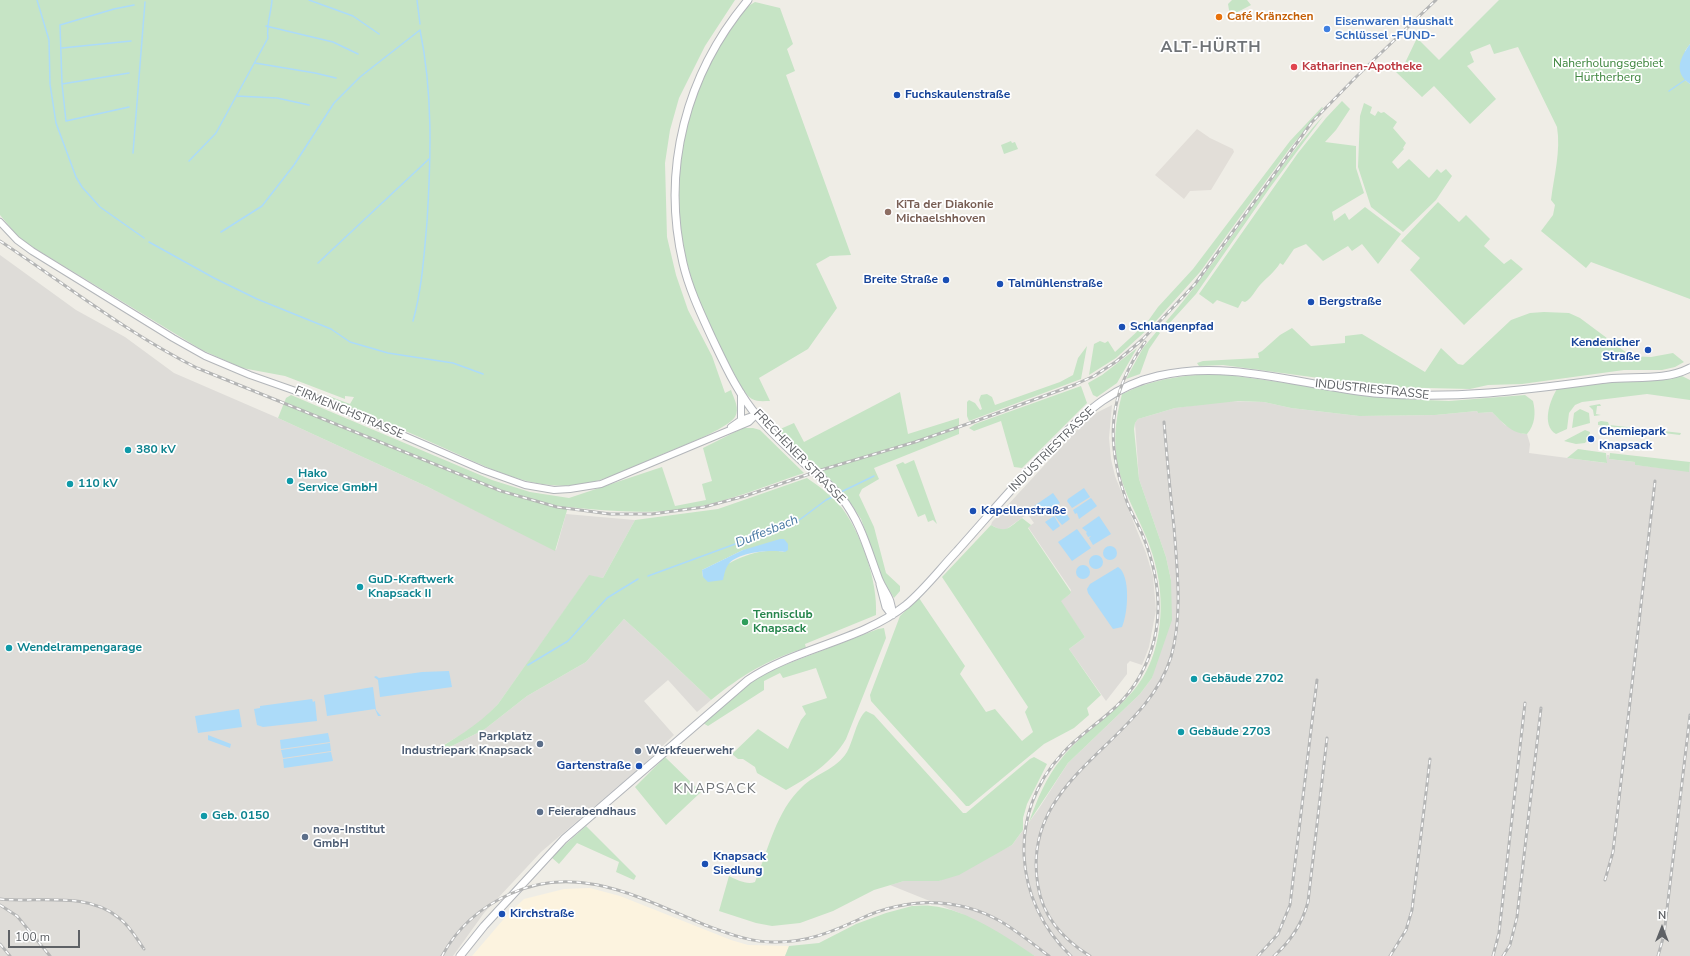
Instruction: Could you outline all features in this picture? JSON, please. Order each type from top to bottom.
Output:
[{"type":"main road","name":"FRECHENER STRASSE","points":[[748,0],[711,52],[698,78],[689,101],[678,146],[674,198],[679,243],[689,283],[720,355],[741,393],[756,415],[787,448],[841,497],[858,523],[880,582],[892,603],[892,615]]},
{"type":"main road","name":"INDUSTRIESTRASSE","points":[[460,956],[480,930],[564,839],[748,680],[772,666],[857,634],[892,615],[929,582],[1042,456],[1077,421],[1114,392],[1144,380],[1182,372],[1223,371],[1372,392],[1447,396],[1537,389],[1615,378],[1664,376],[1679,373],[1690,368]]},
{"type":"street","name":"FIRMENICHSTRASSE","points":[[0,222],[9,232],[32,251],[173,338],[206,356],[250,375],[324,401],[488,472],[525,485],[554,490],[592,486],[616,478],[749,422],[756,415]]},
{"type":"street","points":[[741,393],[741,420]]},
{"type":"street","name":"FIRMENICHSTRASSE","points":[[725,432],[741,420],[756,415]]},
{"type":"shaded area","points":[[1197,129],[1210,138],[1233,149],[1234,152],[1211,190],[1190,191],[1184,199],[1155,175]]},
{"type":"shaded area","points":[[0,255],[76,310],[125,337],[174,373],[278,418],[428,487],[556,550],[566,514],[635,520],[603,578],[589,576],[498,704],[483,720],[468,731],[427,754],[428,756],[485,729],[527,696],[586,662],[624,619],[711,700],[697,712],[668,680],[644,701],[674,735],[643,765],[541,852],[484,913],[453,956],[0,956]]},
{"type":"shaded area","points":[[1225,401],[1264,402],[1291,408],[1359,416],[1435,415],[1477,411],[1478,413],[1492,412],[1505,425],[1523,434],[1527,434],[1530,444],[1529,453],[1606,463],[1607,455],[1609,455],[1609,459],[1635,462],[1635,465],[1689,471],[1690,461],[1690,956],[1035,956],[962,914],[890,885],[904,881],[939,881],[1012,845],[1038,810],[1068,763],[1140,694],[1152,678],[1171,580],[1166,557],[1139,479],[1135,423],[1138,419],[1175,408]]},
{"type":"shaded area","points":[[1112,405],[1109,438],[1111,459],[1115,476],[1146,553],[1153,576],[1156,610],[1149,647],[1142,665],[1130,661],[1127,664],[1127,674],[1106,701],[1069,649],[1085,637],[1060,601],[1070,594],[1071,590],[1028,527],[1034,523],[1029,516],[1026,515],[1005,530],[1001,530],[991,525],[992,522],[1076,431],[1096,413]]},
{"type":"shaded area","points":[[590,888],[620,896],[731,940],[748,945],[789,946],[785,956],[472,956],[508,914],[524,899],[564,889]]},
{"type":"green space","points":[[0,0],[735,0],[705,46],[679,98],[670,130],[665,163],[667,237],[676,275],[688,310],[712,356],[725,393],[731,390],[737,407],[735,417],[723,427],[703,437],[600,480],[577,485],[559,486],[542,484],[509,476],[492,469],[344,405],[326,395],[350,404],[354,397],[345,396],[345,399],[285,376],[242,368],[202,350],[26,243],[15,233],[0,215]]},
{"type":"green space","points":[[1232,0],[1247,0],[1251,5],[1230,16],[1228,4]]},
{"type":"green space","name":"Naherholungsgebiet Hürtherberg","points":[[1499,0],[1690,0],[1690,44],[1685,51],[1685,80],[1690,84],[1690,299],[1591,262],[1586,268],[1541,231],[1553,215],[1555,205],[1551,200],[1558,154],[1557,127],[1518,47],[1494,54],[1490,44],[1470,52],[1474,62],[1467,66],[1496,99],[1470,124],[1434,86],[1422,97],[1396,72],[1404,65],[1417,38],[1439,60]]},
{"type":"green space","points":[[755,2],[780,8],[793,44],[787,49],[795,71],[786,75],[851,255],[830,256],[816,264],[837,308],[808,349],[759,378],[770,401],[756,401],[745,392],[712,331],[700,304],[691,278],[684,251],[680,223],[679,195],[681,165],[690,112],[702,78],[713,56],[739,15]]},
{"type":"green space","points":[[1342,101],[1350,109],[1336,130],[1325,142],[1356,146],[1356,168],[1364,193],[1332,212],[1334,221],[1345,213],[1349,220],[1365,207],[1401,234],[1378,264],[1362,244],[1352,251],[1348,246],[1323,261],[1306,244],[1294,249],[1283,265],[1280,263],[1249,299],[1245,302],[1242,301],[1238,308],[1217,300],[1213,304],[1199,294],[1298,153],[1326,118]]},
{"type":"green space","points":[[1364,103],[1372,107],[1370,113],[1375,116],[1378,111],[1381,113],[1384,112],[1397,122],[1393,128],[1406,143],[1403,148],[1404,149],[1392,162],[1398,169],[1409,159],[1429,178],[1437,169],[1441,173],[1446,169],[1452,176],[1436,200],[1403,232],[1371,207],[1358,167],[1360,116]]},
{"type":"green space","points":[[1322,107],[1323,108],[1290,148],[1200,272],[1155,322],[1148,321],[1158,307],[1193,269],[1290,141]]},
{"type":"green space","points":[[1324,115],[1269,189],[1196,294],[1166,327],[1163,325],[1205,273],[1282,166]]},
{"type":"green space","points":[[1011,141],[1012,143],[1015,142],[1018,149],[1004,154],[1001,145]]},
{"type":"green space","points":[[1438,202],[1459,222],[1466,215],[1490,239],[1484,246],[1504,264],[1511,259],[1523,269],[1464,325],[1410,270],[1420,258],[1401,241]]},
{"type":"green space","points":[[1530,313],[1569,313],[1580,318],[1631,356],[1651,357],[1673,353],[1684,362],[1675,367],[1662,370],[1624,370],[1522,384],[1488,385],[1470,389],[1385,387],[1223,365],[1199,366],[1197,363],[1203,361],[1259,358],[1258,353],[1280,335],[1292,328],[1311,346],[1345,343],[1345,336],[1362,334],[1425,372],[1441,348],[1458,364],[1463,365],[1511,320]]},
{"type":"green space","points":[[1142,327],[1149,328],[1116,358],[1089,375],[1094,344],[1100,341],[1105,343],[1108,341],[1115,352]]},
{"type":"green space","points":[[1157,331],[1160,333],[1149,349],[1140,374],[1126,379],[1143,348]]},
{"type":"green space","points":[[1087,346],[1081,379],[969,421],[967,416],[967,402],[969,400],[975,403],[980,410],[982,409],[979,400],[981,395],[987,394],[992,397],[995,405],[1060,382],[1073,375],[1078,358]]},
{"type":"green space","points":[[1137,348],[1117,383],[1097,397],[1093,395],[1088,383],[1102,375]]},
{"type":"green space","points":[[1221,374],[1403,399],[1449,401],[1525,395],[1533,401],[1534,419],[1532,427],[1527,434],[1512,430],[1492,412],[1478,413],[1477,411],[1435,415],[1359,416],[1291,408],[1264,402],[1238,401],[1175,408],[1138,419],[1135,423],[1134,429],[1139,479],[1166,557],[1171,580],[1172,620],[1152,678],[1140,694],[1068,763],[1029,822],[1039,797],[1056,765],[1077,742],[1134,690],[1145,674],[1153,654],[1159,630],[1161,605],[1159,580],[1149,544],[1122,481],[1116,454],[1116,424],[1122,394],[1146,384],[1170,378]]},
{"type":"green space","points":[[1682,376],[1690,380],[1690,400],[1647,394],[1582,402],[1575,405],[1569,413],[1567,429],[1556,434],[1551,430],[1549,425],[1548,412],[1557,389],[1615,381]]},
{"type":"green space","points":[[1081,386],[1087,403],[1022,468],[1014,467],[1001,421],[974,431],[969,428],[975,424]]},
{"type":"green space","points":[[900,392],[908,434],[959,418],[959,434],[874,468],[879,479],[862,489],[859,495],[874,527],[886,573],[900,586],[900,591],[894,598],[883,580],[861,519],[852,505],[840,490],[778,430],[794,423],[804,442]]},
{"type":"green space","points":[[291,395],[492,480],[530,492],[569,498],[662,467],[675,506],[706,500],[702,484],[712,481],[703,448],[743,428],[760,430],[804,473],[725,500],[678,510],[641,512],[568,507],[555,551],[428,487],[278,418],[286,398]]},
{"type":"green space","points":[[1600,404],[1601,406],[1597,406],[1596,414],[1601,415],[1594,416],[1593,410],[1589,406]]},
{"type":"green space","points":[[1580,409],[1589,413],[1590,423],[1572,428],[1574,413]]},
{"type":"green space","points":[[1598,422],[1608,422],[1609,425],[1681,433],[1680,435],[1598,425]]},
{"type":"green space","points":[[1585,430],[1590,432],[1589,438],[1585,443],[1576,444],[1564,441]]},
{"type":"green space","points":[[1578,449],[1606,453],[1607,463],[1567,458]]},
{"type":"green space","points":[[1610,453],[1690,462],[1689,472],[1635,465],[1635,462],[1609,459]]},
{"type":"green space","points":[[914,460],[937,524],[933,520],[928,522],[925,514],[918,517],[896,465],[903,462],[905,464]]},
{"type":"green space","points":[[807,478],[826,492],[842,508],[856,531],[871,574],[876,602],[876,615],[805,644],[806,648],[779,657],[767,663],[745,675],[711,700],[624,619],[586,662],[527,696],[485,729],[428,756],[427,754],[456,738],[473,726],[498,704],[589,575],[603,578],[635,520],[718,509]],"holes":[[[788,544],[785,552],[762,551],[742,557],[703,577],[702,570],[743,550]]]},
{"type":"green space","points":[[1022,518],[1031,525],[1028,528],[1071,592],[1061,601],[1085,637],[1069,649],[1101,695],[1087,708],[1089,715],[1074,728],[1044,744],[969,806],[966,806],[871,701],[870,695],[900,616],[919,598],[965,666],[960,674],[986,712],[995,709],[1022,741],[1033,732],[1025,712],[1028,707],[942,577],[991,525],[996,528],[1004,529],[1011,527]]},
{"type":"green space","points":[[884,628],[886,638],[846,739],[834,755],[819,769],[786,790],[757,773],[755,767],[743,759],[738,759],[732,754],[758,729],[788,749],[801,720],[806,714],[802,706],[827,698],[816,668],[783,678],[780,673],[764,681],[764,690],[708,726],[703,723],[749,683],[769,671]]},
{"type":"green space","points":[[866,711],[874,715],[963,813],[966,813],[1030,759],[1034,757],[1047,764],[1027,804],[1023,818],[1023,830],[1012,845],[959,875],[939,881],[904,881],[874,890],[833,911],[800,923],[772,926],[756,923],[719,911],[729,876],[745,882],[755,882],[779,819],[793,797],[813,778],[832,767],[842,758],[847,752],[860,719]]},
{"type":"green space","points":[[665,757],[701,792],[666,825],[635,787]]},
{"type":"green space","points":[[586,826],[636,876],[634,880],[616,872],[619,862],[577,843],[559,864],[551,857]]},
{"type":"green space","points":[[912,906],[931,906],[958,912],[986,925],[1035,956],[785,956],[789,946],[819,943],[856,924],[886,913]]},
{"type":"water","points":[[1690,44],[1690,84],[1681,75],[1680,65],[1683,54]]},
{"type":"water","points":[[1084,488],[1090,497],[1072,508],[1067,501],[1068,499]]},
{"type":"water","points":[[1053,493],[1060,503],[1051,509],[1050,508],[1049,511],[1041,516],[1034,506]]},
{"type":"water","points":[[1091,498],[1097,506],[1079,519],[1077,513],[1075,514],[1073,510]]},
{"type":"water","points":[[1063,509],[1070,519],[1062,525],[1054,515]]},
{"type":"water","points":[[1054,516],[1060,526],[1053,531],[1045,522]]},
{"type":"water","points":[[1099,516],[1111,534],[1093,545],[1089,538],[1091,536],[1088,537],[1087,532],[1082,528]]},
{"type":"water","points":[[1077,529],[1091,548],[1072,561],[1058,542]]},
{"type":"water","points":[[784,539],[788,544],[788,550],[785,552],[763,551],[746,554],[738,557],[728,565],[725,570],[723,580],[708,582],[703,577],[702,570],[743,550]]},
{"type":"water","points":[[1110,546],[1115,548],[1117,553],[1115,558],[1110,560],[1105,558],[1103,553],[1105,548]]},
{"type":"water","points":[[1096,555],[1101,557],[1103,562],[1101,567],[1096,569],[1091,567],[1089,562],[1091,557]]},
{"type":"water","points":[[1083,565],[1088,567],[1090,572],[1088,577],[1083,579],[1078,577],[1076,572],[1078,567]]},
{"type":"water","points":[[1118,567],[1122,571],[1127,586],[1127,604],[1122,627],[1113,629],[1088,593],[1087,589],[1090,584]]},
{"type":"water","points":[[449,671],[452,687],[380,697],[378,680],[374,677],[376,676],[379,678],[422,672]]},
{"type":"water","points":[[373,687],[376,710],[381,716],[378,716],[375,709],[327,716],[324,695]]},
{"type":"water","points":[[312,699],[313,702],[315,701],[317,721],[263,727],[257,725],[254,709],[260,708],[260,706]]},
{"type":"water","points":[[239,709],[242,727],[198,733],[195,716]]},
{"type":"water","points":[[328,733],[330,742],[281,749],[280,740]]},
{"type":"water","points":[[208,735],[231,744],[230,748],[208,740]]},
{"type":"water","points":[[330,743],[331,751],[283,758],[281,750]]},
{"type":"water","points":[[331,752],[333,761],[284,768],[283,759]]},
{"type":"waterway","points":[[37,0],[49,40],[50,84],[56,123],[76,177],[82,187],[100,207],[144,238]]},
{"type":"waterway","points":[[189,161],[216,133],[268,38],[268,24],[272,0]]},
{"type":"waterway","points":[[309,0],[353,16],[379,34]]},
{"type":"waterway","points":[[417,0],[420,24]]},
{"type":"waterway","points":[[133,153],[145,2]]},
{"type":"waterway","points":[[129,107],[66,121],[62,84],[60,25],[114,9],[134,5]]},
{"type":"waterway","points":[[266,26],[333,42],[358,54]]},
{"type":"waterway","points":[[221,232],[262,206],[294,165],[334,103],[360,77],[420,30],[427,78],[430,150],[427,222],[419,297],[413,321]]},
{"type":"waterway","points":[[62,48],[131,41]]},
{"type":"waterway","points":[[255,63],[336,78]]},
{"type":"waterway","points":[[62,84],[129,73]]},
{"type":"waterway","points":[[1669,91],[1685,80]]},
{"type":"waterway","points":[[236,96],[277,98],[309,105]]},
{"type":"waterway","points":[[318,263],[430,158]]},
{"type":"waterway","points":[[149,242],[214,278],[257,299],[331,329],[350,342],[388,353],[453,363],[483,374]]},
{"type":"waterway","name":"Duffesbach","points":[[841,492],[874,476]]},
{"type":"waterway","name":"Duffesbach","points":[[648,576],[798,521],[826,500],[836,495]]},
{"type":"waterway","points":[[528,665],[568,641],[607,598],[638,579]]},
{"type":"railway","points":[[0,241],[121,324],[197,368],[501,491],[557,507],[610,514],[652,514],[704,507],[745,496],[821,470],[915,442],[976,421],[1074,385],[1094,376],[1117,361],[1143,339],[1195,284],[1312,122],[1356,77],[1436,0]]},
{"type":"railway","points":[[1071,956],[1052,934],[1037,910],[1028,883],[1024,856],[1025,829],[1032,803],[1044,777],[1067,748],[1116,707],[1129,693],[1144,669],[1155,636],[1158,607],[1156,578],[1148,550],[1129,506],[1120,480],[1115,459],[1113,439],[1117,400],[1123,380],[1145,342]]},
{"type":"railway","points":[[1090,956],[1063,935],[1056,927],[1045,908],[1038,886],[1037,848],[1047,816],[1065,788],[1087,763],[1136,714],[1157,688],[1171,657],[1177,625],[1178,576],[1164,422]]},
{"type":"railway","points":[[1605,880],[1613,852],[1655,481]]},
{"type":"railway","points":[[1258,956],[1278,934],[1290,905],[1317,680]]},
{"type":"railway","points":[[1493,956],[1499,933],[1525,703]]},
{"type":"railway","points":[[1503,956],[1510,945],[1517,917],[1541,708]]},
{"type":"railway","points":[[1658,956],[1664,935],[1690,715]]},
{"type":"railway","points":[[1274,956],[1295,932],[1303,918],[1308,902],[1327,738]]},
{"type":"railway","points":[[1390,956],[1406,930],[1412,910],[1430,759]]},
{"type":"railway","points":[[442,956],[462,928],[489,905],[510,894],[535,885],[560,882],[585,883],[634,895],[705,925],[746,939],[763,942],[784,942],[808,939],[840,928],[879,911],[896,907],[931,903],[949,904],[966,907],[1000,921],[1019,933],[1049,956]]},
{"type":"railway","points":[[0,899],[62,900],[92,904],[106,910],[123,921],[133,932],[144,949]]},
{"type":"railway","points":[[0,905],[17,916],[50,956]]},
{"type":"railway","points":[[0,944],[10,956]]},
{"type":"place","name":"Café Kränzchen","points":[[1219,17]]},
{"type":"place","name":"Eisenwaren Haushalt Schlüssel -FUND-","points":[[1327,29]]},
{"type":"place","name":"Katharinen-Apotheke","points":[[1294,67]]},
{"type":"place","name":"Fuchskaulenstraße","points":[[897,95]]},
{"type":"place","name":"KiTa der Diakonie Michaelshhoven","points":[[888,212]]},
{"type":"place","name":"Breite Straße","points":[[946,280]]},
{"type":"place","name":"Talmühlenstraße","points":[[1000,284]]},
{"type":"place","name":"Bergstraße","points":[[1311,302]]},
{"type":"place","name":"Schlangenpfad","points":[[1122,327]]},
{"type":"place","name":"Kendenicher Straße","points":[[1648,350]]},
{"type":"place","name":"Chemiepark Knapsack","points":[[1591,439]]},
{"type":"place","name":"380 kV","points":[[128,450]]},
{"type":"place","name":"Hako Service GmbH","points":[[290,481]]},
{"type":"place","name":"110 kV","points":[[70,484]]},
{"type":"place","name":"Kapellenstraße","points":[[973,511]]},
{"type":"place","name":"GuD-Kraftwerk Knapsack II","points":[[360,587]]},
{"type":"place","name":"Tennisclub Knapsack","points":[[745,622]]},
{"type":"place","name":"Wendelrampengarage","points":[[9,648]]},
{"type":"place","name":"Gebäude 2702","points":[[1194,679]]},
{"type":"place","name":"Gebäude 2703","points":[[1181,732]]},
{"type":"place","name":"Parkplatz Industriepark Knapsack","points":[[540,744]]},
{"type":"place","name":"Werkfeuerwehr","points":[[638,751]]},
{"type":"place","name":"Gartenstraße","points":[[639,766]]},
{"type":"place","name":"Feierabendhaus","points":[[540,812]]},
{"type":"place","name":"Geb. 0150","points":[[204,816]]},
{"type":"place","name":"nova-Institut GmbH","points":[[305,837]]},
{"type":"place","name":"Knapsack Siedlung","points":[[705,864]]},
{"type":"place","name":"Kirchstraße","points":[[502,914]]},
{"type":"district","name":"ALT-HÜRTH","points":[[1211,48]]},
{"type":"district","name":"KNAPSACK","points":[[715,790]]}]
